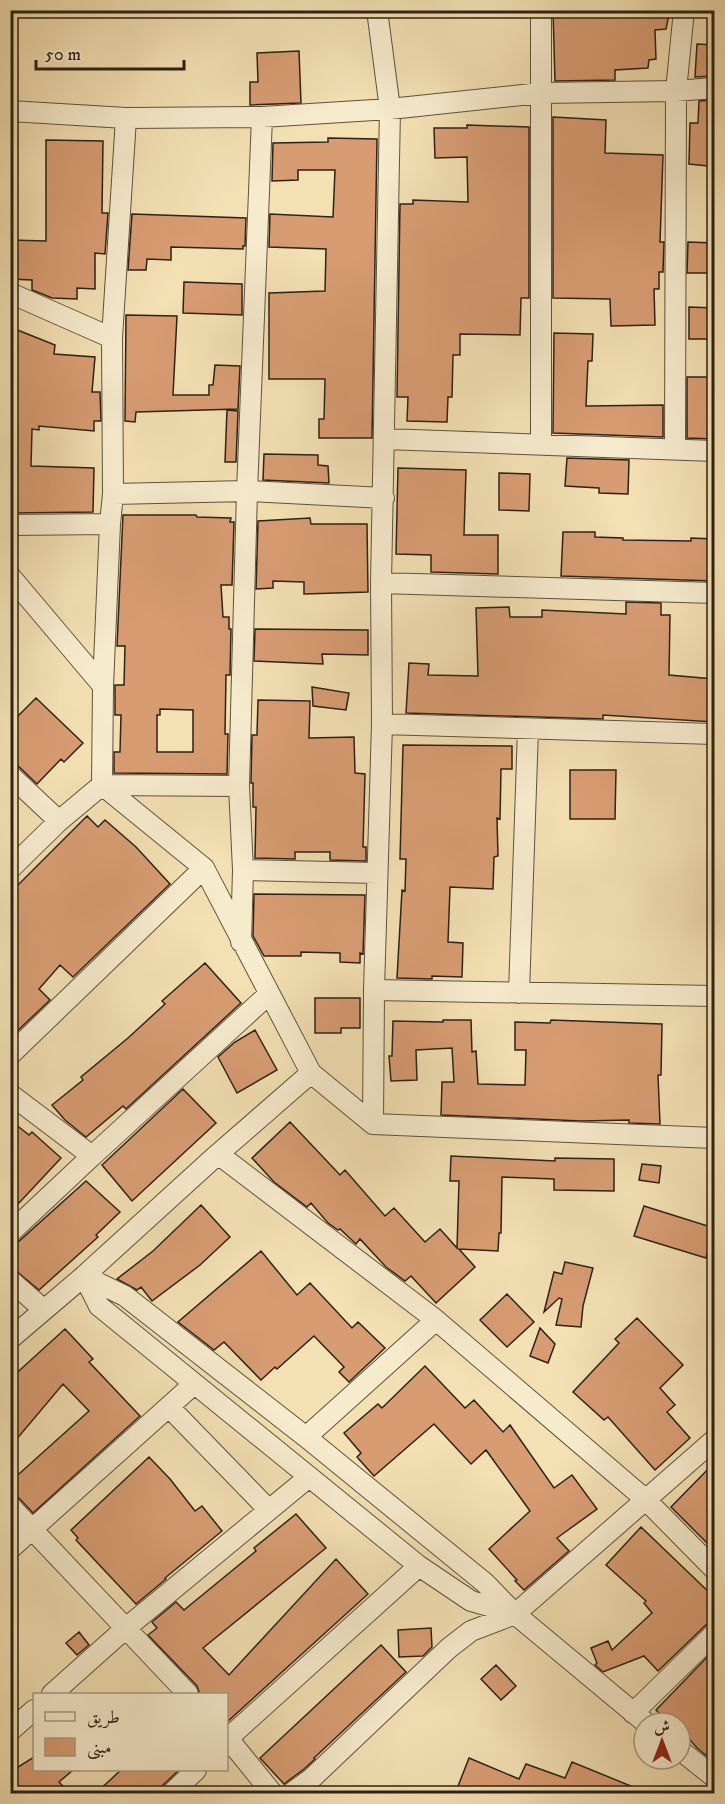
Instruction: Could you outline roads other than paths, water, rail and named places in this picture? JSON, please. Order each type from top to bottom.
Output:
[{"type":"street","points":[[373,1124],[374,990],[382,724],[381,583],[390,109],[377,10]]},
{"type":"street","points":[[541,10],[541,444]]},
{"type":"street","points":[[675,449],[676,91],[684,10]]},
{"type":"street","points":[[10,111],[126,118],[262,117],[390,109],[541,93],[676,91],[714,88]]},
{"type":"street","points":[[241,942],[243,870],[238,786],[262,117]]},
{"type":"street","points":[[102,786],[110,524],[113,494],[112,338],[126,118]]},
{"type":"street","points":[[10,293],[112,338]]},
{"type":"street","points":[[385,438],[714,451]]},
{"type":"street","points":[[113,494],[247,491],[384,498]]},
{"type":"street","points":[[10,525],[110,524]]},
{"type":"street","points":[[10,576],[104,686]]},
{"type":"street","points":[[381,583],[714,593]]},
{"type":"street","points":[[382,724],[714,734]]},
{"type":"street","points":[[519,993],[528,729]]},
{"type":"street","points":[[10,775],[59,821]]},
{"type":"street","points":[[10,869],[59,821],[102,786],[238,786]]},
{"type":"street","points":[[102,786],[204,868],[311,1073],[373,1124],[714,1138]]},
{"type":"street","points":[[10,1056],[204,868]]},
{"type":"street","points":[[243,870],[377,873]]},
{"type":"street","points":[[374,990],[714,996]]},
{"type":"street","points":[[10,1233],[269,994]]},
{"type":"street","points":[[10,1339],[311,1073]]},
{"type":"street","points":[[10,1094],[92,1156]]},
{"type":"street","points":[[218,1154],[436,1320],[645,1499],[714,1569]]},
{"type":"street","points":[[84,1276],[99,1306],[419,1566],[471,1601],[515,1614]]},
{"type":"street","points":[[84,1276],[125,1296],[306,1437],[485,1583],[515,1614],[632,1711]]},
{"type":"street","points":[[10,1280],[44,1310]]},
{"type":"street","points":[[306,1437],[436,1320]]},
{"type":"street","points":[[10,1549],[194,1384]]},
{"type":"street","points":[[169,1407],[269,1510]]},
{"type":"street","points":[[290,1794],[312,1778],[449,1648],[471,1631],[515,1614],[714,1440]]},
{"type":"street","points":[[54,1693],[126,1628],[309,1477]]},
{"type":"street","points":[[10,1506],[186,1693]]},
{"type":"street","points":[[228,1737],[419,1566]]},
{"type":"street","points":[[646,1711],[714,1634]]},
{"type":"street","points":[[10,1731],[33,1711]]},
{"type":"street","points":[[228,1739],[273,1794]]},
{"type":"street","points":[[692,1760],[714,1777]]},
{"type":"street","points":[[171,1794],[195,1771]]}]
